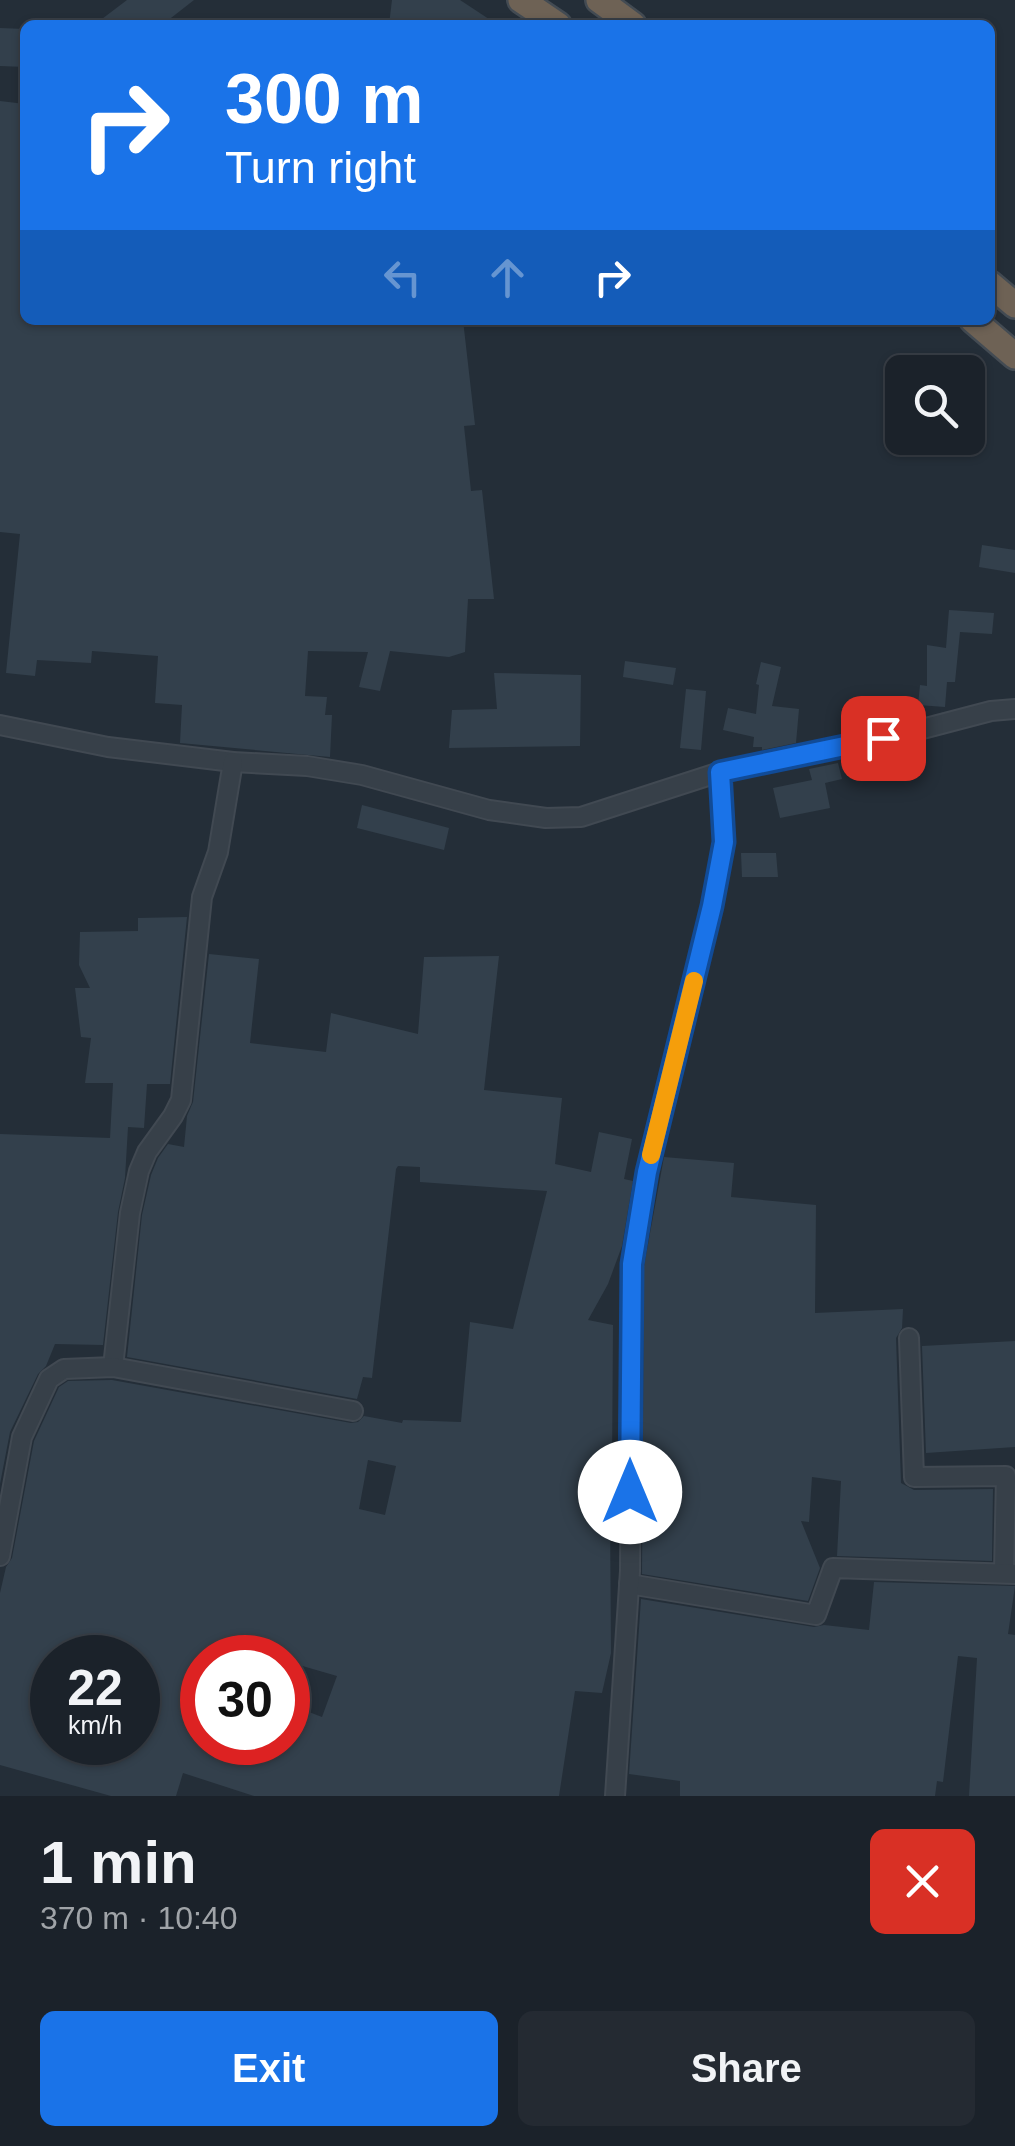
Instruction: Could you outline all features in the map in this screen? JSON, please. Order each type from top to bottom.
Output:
[{"type":"highway","points":[[521,0],[551,20]]},
{"type":"highway","points":[[599,0],[626,20]]},
{"type":"highway","points":[[995,288],[1015,306]]},
{"type":"highway","points":[[979,325],[1015,356]]},
{"type":"street","points":[[0,725],[108,748],[307,766],[362,775],[490,810],[546,818],[581,817],[720,772],[907,733],[991,711],[1015,709]]},
{"type":"street","points":[[113,1367],[138,1170],[181,1100],[202,896],[218,852],[233,762]]},
{"type":"street","points":[[615,1796],[629,1584],[632,1264],[647,1172],[724,842],[720,772]]},
{"type":"street","points":[[629,1584],[816,1615],[833,1568],[1010,1573],[1006,1476],[914,1477],[908,1338]]},
{"type":"street","points":[[0,1556],[22,1437],[48,1380],[64,1369],[113,1367],[353,1411]]},
{"type":"building","points":[[127,0],[194,0],[168,20],[101,20]]},
{"type":"building","points":[[392,0],[460,0],[490,20],[390,20]]},
{"type":"building","points":[[0,28],[20,29],[20,67],[0,66]]},
{"type":"building","points":[[0,101],[20,103],[20,325],[464,325],[475,425],[464,426],[471,491],[482,490],[494,599],[468,599],[465,652],[449,657],[390,651],[380,691],[359,687],[368,652],[308,651],[305,696],[327,697],[325,715],[332,715],[330,757],[180,743],[182,705],[155,703],[158,656],[92,651],[91,663],[37,660],[35,676],[6,673],[20,534],[0,532]]},
{"type":"building","points":[[982,545],[1015,550],[1015,573],[979,567]]},
{"type":"building","points":[[949,610],[994,613],[992,634],[960,632],[955,682],[947,682],[945,707],[918,705],[920,685],[927,686],[927,645],[946,648]]},
{"type":"building","points":[[625,661],[676,668],[673,685],[623,677]]},
{"type":"building","points":[[761,662],[781,667],[772,706],[799,709],[796,743],[762,750],[753,747],[754,737],[723,730],[728,708],[756,714]]},
{"type":"building","points":[[494,673],[581,675],[580,746],[449,748],[452,710],[497,709]]},
{"type":"building","points":[[686,689],[706,691],[701,750],[680,748]]},
{"type":"building","points":[[838,763],[842,779],[825,783],[830,808],[780,818],[773,788],[812,780],[809,769]]},
{"type":"building","points":[[362,805],[449,828],[444,850],[357,828]]},
{"type":"building","points":[[741,853],[776,853],[778,877],[742,877]]},
{"type":"building","points":[[187,917],[170,1084],[147,1084],[144,1128],[128,1127],[103,1345],[55,1344],[10,1432],[0,1484],[0,1134],[110,1138],[113,1083],[85,1083],[91,1038],[81,1037],[75,988],[90,988],[79,965],[80,932],[138,931],[138,918]]},
{"type":"building","points":[[209,954],[259,959],[250,1043],[326,1052],[331,1013],[418,1034],[424,957],[499,956],[484,1090],[562,1098],[555,1164],[591,1172],[599,1132],[632,1139],[624,1179],[633,1181],[622,1246],[608,1284],[588,1320],[613,1325],[612,1470],[618,1470],[618,1495],[611,1495],[610,1509],[611,1653],[602,1693],[575,1691],[559,1796],[254,1796],[183,1773],[176,1796],[111,1796],[0,1765],[0,1593],[12,1558],[34,1441],[59,1387],[68,1381],[112,1380],[351,1423],[364,1416],[402,1423],[461,1422],[470,1322],[513,1329],[547,1191],[420,1182],[420,1167],[398,1166],[372,1378],[363,1377],[357,1399],[127,1357],[142,1215],[151,1175],[168,1144],[184,1147],[187,1116],[193,1102]],"holes":[[[368,1460],[396,1466],[385,1515],[359,1509]]]},
{"type":"building","points":[[664,1157],[734,1163],[731,1197],[816,1205],[815,1313],[903,1309],[902,1328],[896,1338],[901,1483],[914,1490],[993,1489],[992,1561],[837,1556],[841,1481],[812,1477],[809,1522],[801,1521],[820,1568],[808,1601],[642,1574],[644,1266]]},
{"type":"building","points":[[1015,1341],[1015,1447],[926,1453],[922,1346]]},
{"type":"building","points":[[874,1582],[1015,1586],[1008,1634],[1015,1635],[1015,1796],[969,1796],[977,1658],[958,1656],[943,1782],[937,1781],[935,1796],[680,1796],[680,1781],[629,1774],[641,1599],[814,1627],[869,1630]]},
{"type":"slow traffic","points":[[651,1155],[694,981]]},
{"type":"route","points":[[630,1492],[632,1264],[647,1172],[724,842],[720,772],[883,738]]}]
